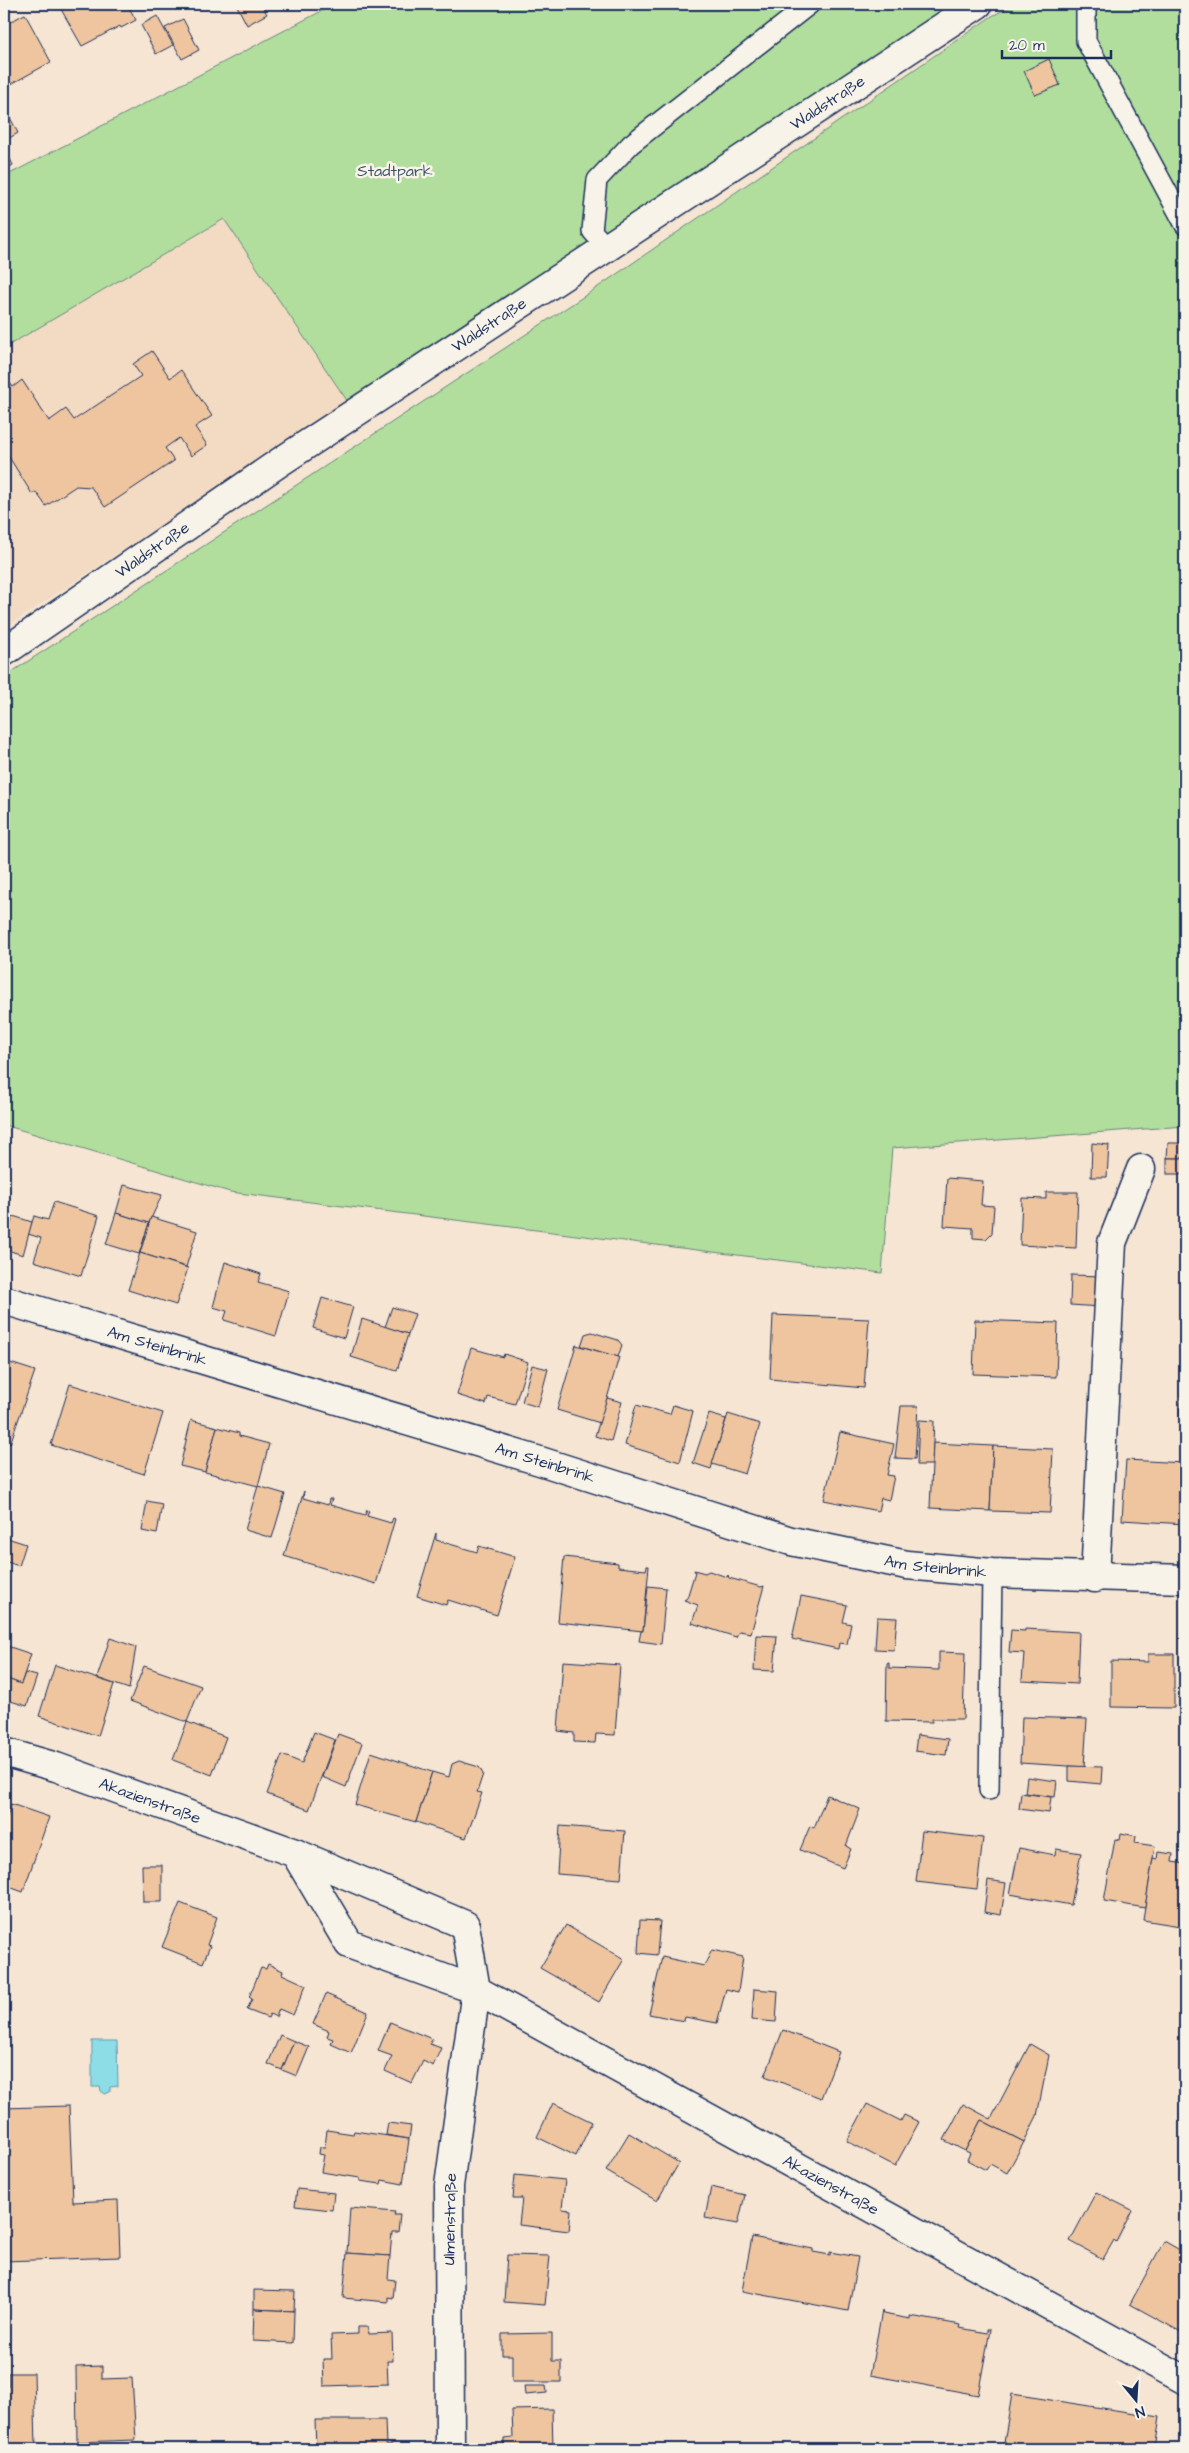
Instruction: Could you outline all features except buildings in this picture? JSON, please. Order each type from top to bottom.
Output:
[{"type":"street","name":"Waldstraße","points":[[4,652],[280,462],[978,4]]},
{"type":"street","points":[[1095,1578],[1112,1243],[1141,1169]]},
{"type":"street","name":"Am Steinbrink","points":[[4,1300],[540,1461],[791,1540],[907,1566],[992,1573],[1095,1578],[1185,1579]]},
{"type":"street","name":"Akazienstraße","points":[[4,1752],[56,1767],[295,1853],[465,1925],[476,1990]]},
{"type":"street","name":"Akazienstraße","points":[[295,1853],[349,1944],[476,1990],[1185,2380]]},
{"type":"street","name":"Ulmenstraße","points":[[450,2449],[449,2186],[476,1990]]},
{"type":"lane","points":[[606,248],[592,232],[597,180],[631,144],[810,4]]},
{"type":"lane","points":[[1086,4],[1086,41],[1185,225]]},
{"type":"lane","points":[[989,1790],[992,1573]]},
{"type":"shaded area","points":[[225,219],[348,402],[11,624],[4,609],[4,348]]},
{"type":"green space","name":"Stadtpark","points":[[335,4],[954,4],[348,402],[224,219],[4,348],[4,177]]},
{"type":"green space","points":[[1016,4],[1185,4],[1185,1126],[892,1148],[882,1273],[230,1192],[4,1125],[4,677],[595,289],[992,16]]},
{"type":"water","points":[[92,2041],[117,2041],[118,2086],[110,2087],[110,2092],[105,2094],[101,2091],[100,2087],[92,2087]]}]
